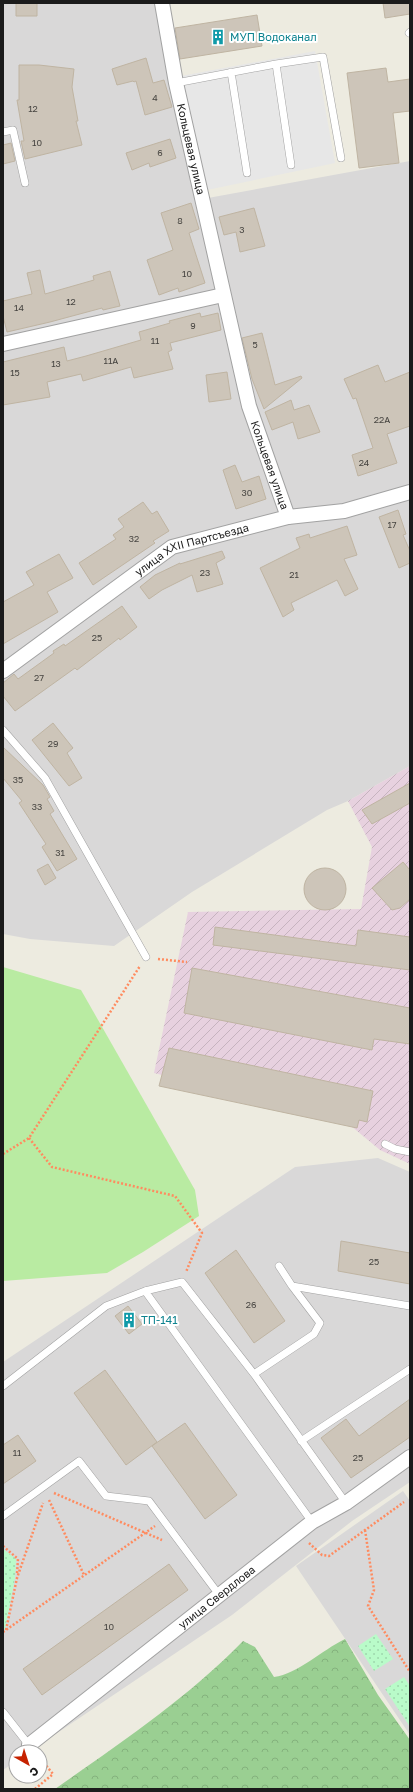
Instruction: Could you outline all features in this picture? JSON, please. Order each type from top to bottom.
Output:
[{"type":"street","name":"Кольцевая улица","points":[[162,3],[176,83],[249,406],[288,517]]},
{"type":"street","points":[[3,344],[223,295]]},
{"type":"street","name":"улица XXII Партсъезда","points":[[3,671],[172,547],[288,517],[344,511],[410,492]]},
{"type":"street","name":"улица Свердлова","points":[[30,1744],[312,1522],[346,1503],[410,1457]]},
{"type":"lane","points":[[176,83],[276,64],[323,57],[341,158]]},
{"type":"lane","points":[[276,64],[291,165]]},
{"type":"lane","points":[[231,72],[247,173]]},
{"type":"lane","points":[[3,132],[13,130],[25,183]]},
{"type":"lane","points":[[3,730],[45,778],[146,957]]},
{"type":"lane","points":[[385,1144],[395,1149],[410,1152]]},
{"type":"lane","points":[[254,1374],[314,1334],[320,1323],[279,1266]]},
{"type":"lane","points":[[3,1386],[106,1306],[145,1291],[182,1282],[254,1374],[346,1503]]},
{"type":"lane","points":[[292,1286],[410,1306]]},
{"type":"lane","points":[[145,1291],[312,1522]]},
{"type":"lane","points":[[301,1441],[410,1369]]},
{"type":"lane","points":[[3,1516],[79,1461],[106,1496],[149,1501],[220,1596]]},
{"type":"lane","points":[[3,1712],[28,1744]]},
{"type":"path","points":[[3,1154],[29,1138],[146,957],[187,962]]},
{"type":"path","points":[[29,1138],[52,1167],[175,1196],[202,1233],[182,1282]]},
{"type":"path","points":[[54,1493],[186,1550]]},
{"type":"path","points":[[49,1500],[84,1576]]},
{"type":"path","points":[[4,1631],[17,1578],[43,1502]]},
{"type":"path","points":[[298,1533],[322,1555],[326,1556],[331,1554],[404,1502]]},
{"type":"path","points":[[4,1631],[164,1520]]},
{"type":"path","points":[[365,1530],[374,1590],[368,1606],[410,1672]]},
{"type":"path","points":[[3,1546],[18,1559],[17,1578]]},
{"type":"path","points":[[48,1769],[52,1774],[48,1778]]},
{"type":"shaded area","points":[[3,3],[159,3],[197,200],[410,161],[410,766],[348,801],[327,810],[192,892],[114,946],[30,939],[3,934]]},
{"type":"shaded area","points":[[315,51],[335,163],[207,190],[181,76]]},
{"type":"shaded area","points":[[410,766],[410,1164],[380,1150],[345,1121],[154,1073],[188,912],[361,909],[372,847],[348,801]]},
{"type":"shaded area","points":[[378,1158],[410,1172],[410,1482],[352,1521],[232,1615],[41,1744],[8,1744],[8,1767],[3,1770],[3,1362],[295,1167]]},
{"type":"shaded area","points":[[403,1491],[410,1501],[410,1735],[296,1566]]},
{"type":"green space","points":[[3,967],[81,990],[195,1190],[199,1216],[107,1273],[3,1281]]},
{"type":"green space","points":[[3,1549],[16,1559],[15,1578],[5,1629],[3,1630]]},
{"type":"green space","points":[[376,1634],[393,1659],[374,1671],[358,1646]]},
{"type":"green space","points":[[345,1639],[378,1695],[410,1740],[410,1789],[55,1789],[177,1701],[222,1662],[243,1641],[255,1647],[274,1677],[283,1675],[301,1667]]},
{"type":"green space","points":[[404,1677],[410,1686],[410,1727],[385,1689]]},
{"type":"building","points":[[16,3],[37,3],[37,16],[16,16]]},
{"type":"building","points":[[383,3],[410,3],[410,14],[385,18]]},
{"type":"building","name":"МУП Водоканал","points":[[257,15],[262,46],[180,59],[175,28]]},
{"type":"building","points":[[146,58],[153,83],[164,80],[172,107],[145,115],[136,81],[117,85],[112,69]]},
{"type":"building","points":[[19,65],[39,65],[74,69],[72,87],[78,121],[76,121],[82,145],[25,159],[21,141],[24,141],[17,100],[19,100]]},
{"type":"building","points":[[386,68],[388,82],[410,79],[410,111],[393,113],[399,163],[359,168],[347,73]]},
{"type":"building","points":[[170,139],[176,158],[150,167],[149,163],[132,170],[126,153]]},
{"type":"building","points":[[11,143],[15,161],[3,164],[3,145]]},
{"type":"building","points":[[191,203],[199,229],[189,233],[205,283],[179,292],[178,288],[159,295],[147,260],[173,250],[161,213]]},
{"type":"building","points":[[254,208],[265,246],[240,252],[236,232],[224,235],[219,217]]},
{"type":"building","points":[[40,270],[45,294],[94,280],[93,276],[110,271],[120,306],[103,310],[102,308],[7,332],[3,316],[3,301],[32,294],[27,273]]},
{"type":"building","points":[[200,313],[201,317],[218,313],[221,330],[170,343],[172,350],[168,352],[173,369],[134,378],[131,367],[83,381],[81,374],[47,382],[50,397],[3,405],[3,362],[64,347],[67,361],[141,340],[139,332],[170,323],[169,321]]},
{"type":"building","points":[[262,333],[275,385],[301,376],[302,378],[264,409],[252,379],[242,338]]},
{"type":"building","points":[[378,365],[385,382],[410,372],[410,426],[387,434],[397,463],[358,476],[352,455],[373,448],[356,398],[353,399],[344,379]]},
{"type":"building","points":[[227,372],[231,399],[209,402],[206,375]]},
{"type":"building","points":[[291,400],[294,410],[309,405],[320,432],[298,439],[293,422],[272,430],[265,412]]},
{"type":"building","points":[[235,465],[242,482],[259,476],[266,499],[236,509],[223,470]]},
{"type":"building","points":[[143,502],[152,514],[157,511],[169,531],[153,541],[155,543],[93,585],[79,563],[116,539],[113,535],[124,527],[118,519]]},
{"type":"building","points":[[398,510],[406,534],[403,535],[410,551],[410,563],[399,568],[379,517]]},
{"type":"building","points":[[347,526],[357,555],[344,559],[358,589],[345,596],[337,580],[291,603],[294,610],[283,617],[260,568],[300,548],[296,538],[309,534],[310,538]]},
{"type":"building","points":[[222,551],[225,558],[216,563],[223,584],[197,592],[192,575],[162,590],[149,599],[140,587],[155,575],[180,563]]},
{"type":"building","points":[[59,554],[73,578],[47,592],[58,612],[3,644],[3,602],[34,585],[26,572]]},
{"type":"building","points":[[122,606],[137,627],[120,640],[119,638],[77,670],[75,668],[15,711],[3,696],[3,683],[14,674],[18,679],[54,653],[53,651],[64,644],[65,646]]},
{"type":"building","points":[[53,723],[73,748],[67,753],[82,778],[69,786],[32,740]]},
{"type":"building","points":[[3,747],[43,785],[50,797],[47,799],[54,811],[50,814],[77,859],[57,871],[42,847],[46,844],[19,803],[22,801],[3,778]]},
{"type":"building","points":[[410,783],[410,803],[372,824],[362,810]]},
{"type":"building","points":[[403,862],[410,870],[410,899],[400,908],[392,910],[372,888]]},
{"type":"building","points":[[48,864],[56,878],[45,885],[37,870]]},
{"type":"building","points":[[325,868],[340,874],[346,889],[340,904],[325,910],[310,904],[304,889],[310,874]]},
{"type":"building","points":[[215,927],[356,946],[358,930],[410,937],[410,970],[213,945]]},
{"type":"building","points":[[192,968],[410,1008],[410,1044],[374,1039],[372,1050],[184,1013]]},
{"type":"building","points":[[169,1048],[373,1091],[367,1122],[359,1120],[357,1128],[159,1086]]},
{"type":"building","points":[[341,1241],[410,1253],[410,1284],[338,1271]]},
{"type":"building","points":[[236,1250],[285,1321],[254,1343],[205,1273]]},
{"type":"building","name":"ТП-141","points":[[128,1306],[142,1324],[129,1334],[115,1316]]},
{"type":"building","points":[[105,1370],[157,1442],[126,1465],[74,1393]]},
{"type":"building","points":[[410,1399],[410,1437],[351,1478],[321,1438],[346,1419],[359,1436]]},
{"type":"building","points":[[185,1423],[237,1495],[205,1519],[152,1446]]},
{"type":"building","points":[[18,1435],[36,1461],[3,1484],[3,1445]]},
{"type":"building","points":[[169,1564],[188,1590],[42,1695],[23,1669]]},
{"type":"place","name":"МУП Водоканал","points":[[218,37]]},
{"type":"place","name":"ТП-141","points":[[129,1320]]}]
